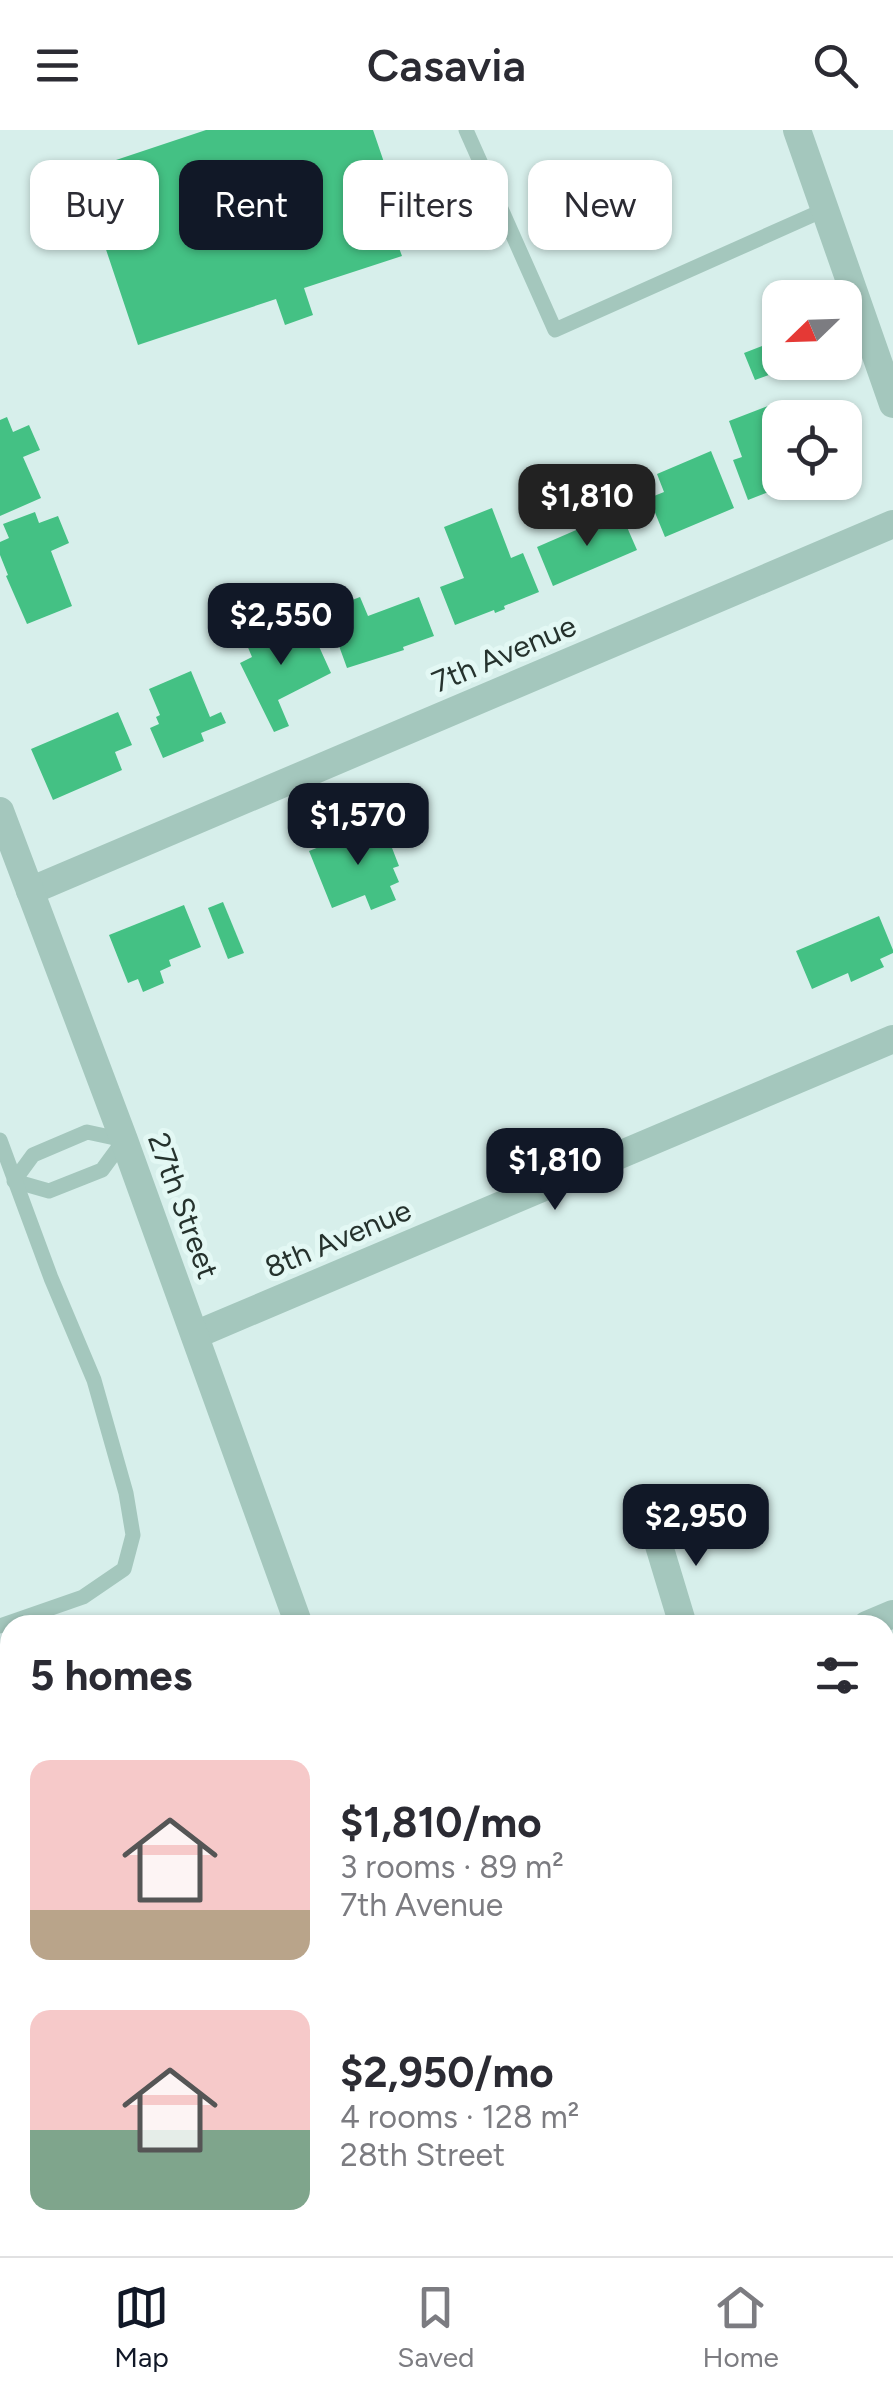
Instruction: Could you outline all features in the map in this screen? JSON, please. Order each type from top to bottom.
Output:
[{"type":"street","points":[[797,130],[893,404]]},
{"type":"street","name":"7th Avenue","points":[[30,891],[893,524]]},
{"type":"street","name":"27th Street","points":[[0,810],[295,1615]]},
{"type":"street","name":"8th Avenue","points":[[195,1334],[893,1039]]},
{"type":"street","points":[[654,1529],[680,1615]]},
{"type":"lane","points":[[466,130],[555,330],[826,209]]},
{"type":"lane","points":[[88,1132],[124,1140],[102,1170],[49,1191],[14,1181],[33,1155],[88,1132]]},
{"type":"lane","points":[[0,1140],[94,1380],[126,1492],[132,1535],[124,1570],[83,1597],[31,1615]]},
{"type":"building","points":[[206,130],[373,130],[383,160],[343,160],[343,250],[400,250],[402,256],[304,288],[313,315],[285,325],[276,299],[138,345],[106,250],[159,250],[159,160],[116,160]]},
{"type":"building","points":[[762,346],[762,377],[755,380],[744,353]]},
{"type":"building","points":[[762,408],[762,495],[748,500],[733,460],[742,457],[729,421]]},
{"type":"building","points":[[7,417],[13,432],[29,425],[40,450],[23,457],[41,498],[0,516],[0,420]]},
{"type":"building","points":[[711,451],[734,508],[665,537],[649,498],[664,492],[657,474]]},
{"type":"building","points":[[492,508],[511,558],[523,553],[539,592],[495,613],[494,610],[455,625],[440,587],[464,578],[444,527]]},
{"type":"building","points":[[620,511],[637,550],[553,586],[537,547]]},
{"type":"building","points":[[35,512],[39,523],[58,516],[69,543],[51,551],[72,606],[27,624],[6,576],[0,542],[9,538],[3,524]]},
{"type":"building","points":[[360,597],[368,616],[419,597],[434,636],[347,668],[326,610]]},
{"type":"building","points":[[280,621],[289,642],[312,631],[331,673],[278,700],[289,726],[274,732],[240,663],[252,657],[244,638]]},
{"type":"building","points":[[191,671],[210,717],[221,712],[226,723],[201,733],[204,741],[163,758],[150,728],[159,724],[156,717],[160,715],[149,689]]},
{"type":"building","points":[[118,712],[132,745],[115,752],[122,770],[53,800],[31,749]]},
{"type":"building","points":[[382,822],[399,866],[393,868],[399,882],[390,886],[396,900],[371,910],[365,895],[332,908],[309,851]]},
{"type":"building","points":[[223,902],[244,953],[228,959],[208,908]]},
{"type":"building","points":[[184,905],[201,947],[169,960],[171,966],[160,971],[164,983],[143,992],[138,979],[128,983],[109,935]]},
{"type":"building","points":[[879,916],[893,950],[880,959],[884,967],[851,982],[848,973],[812,989],[796,951]]}]
